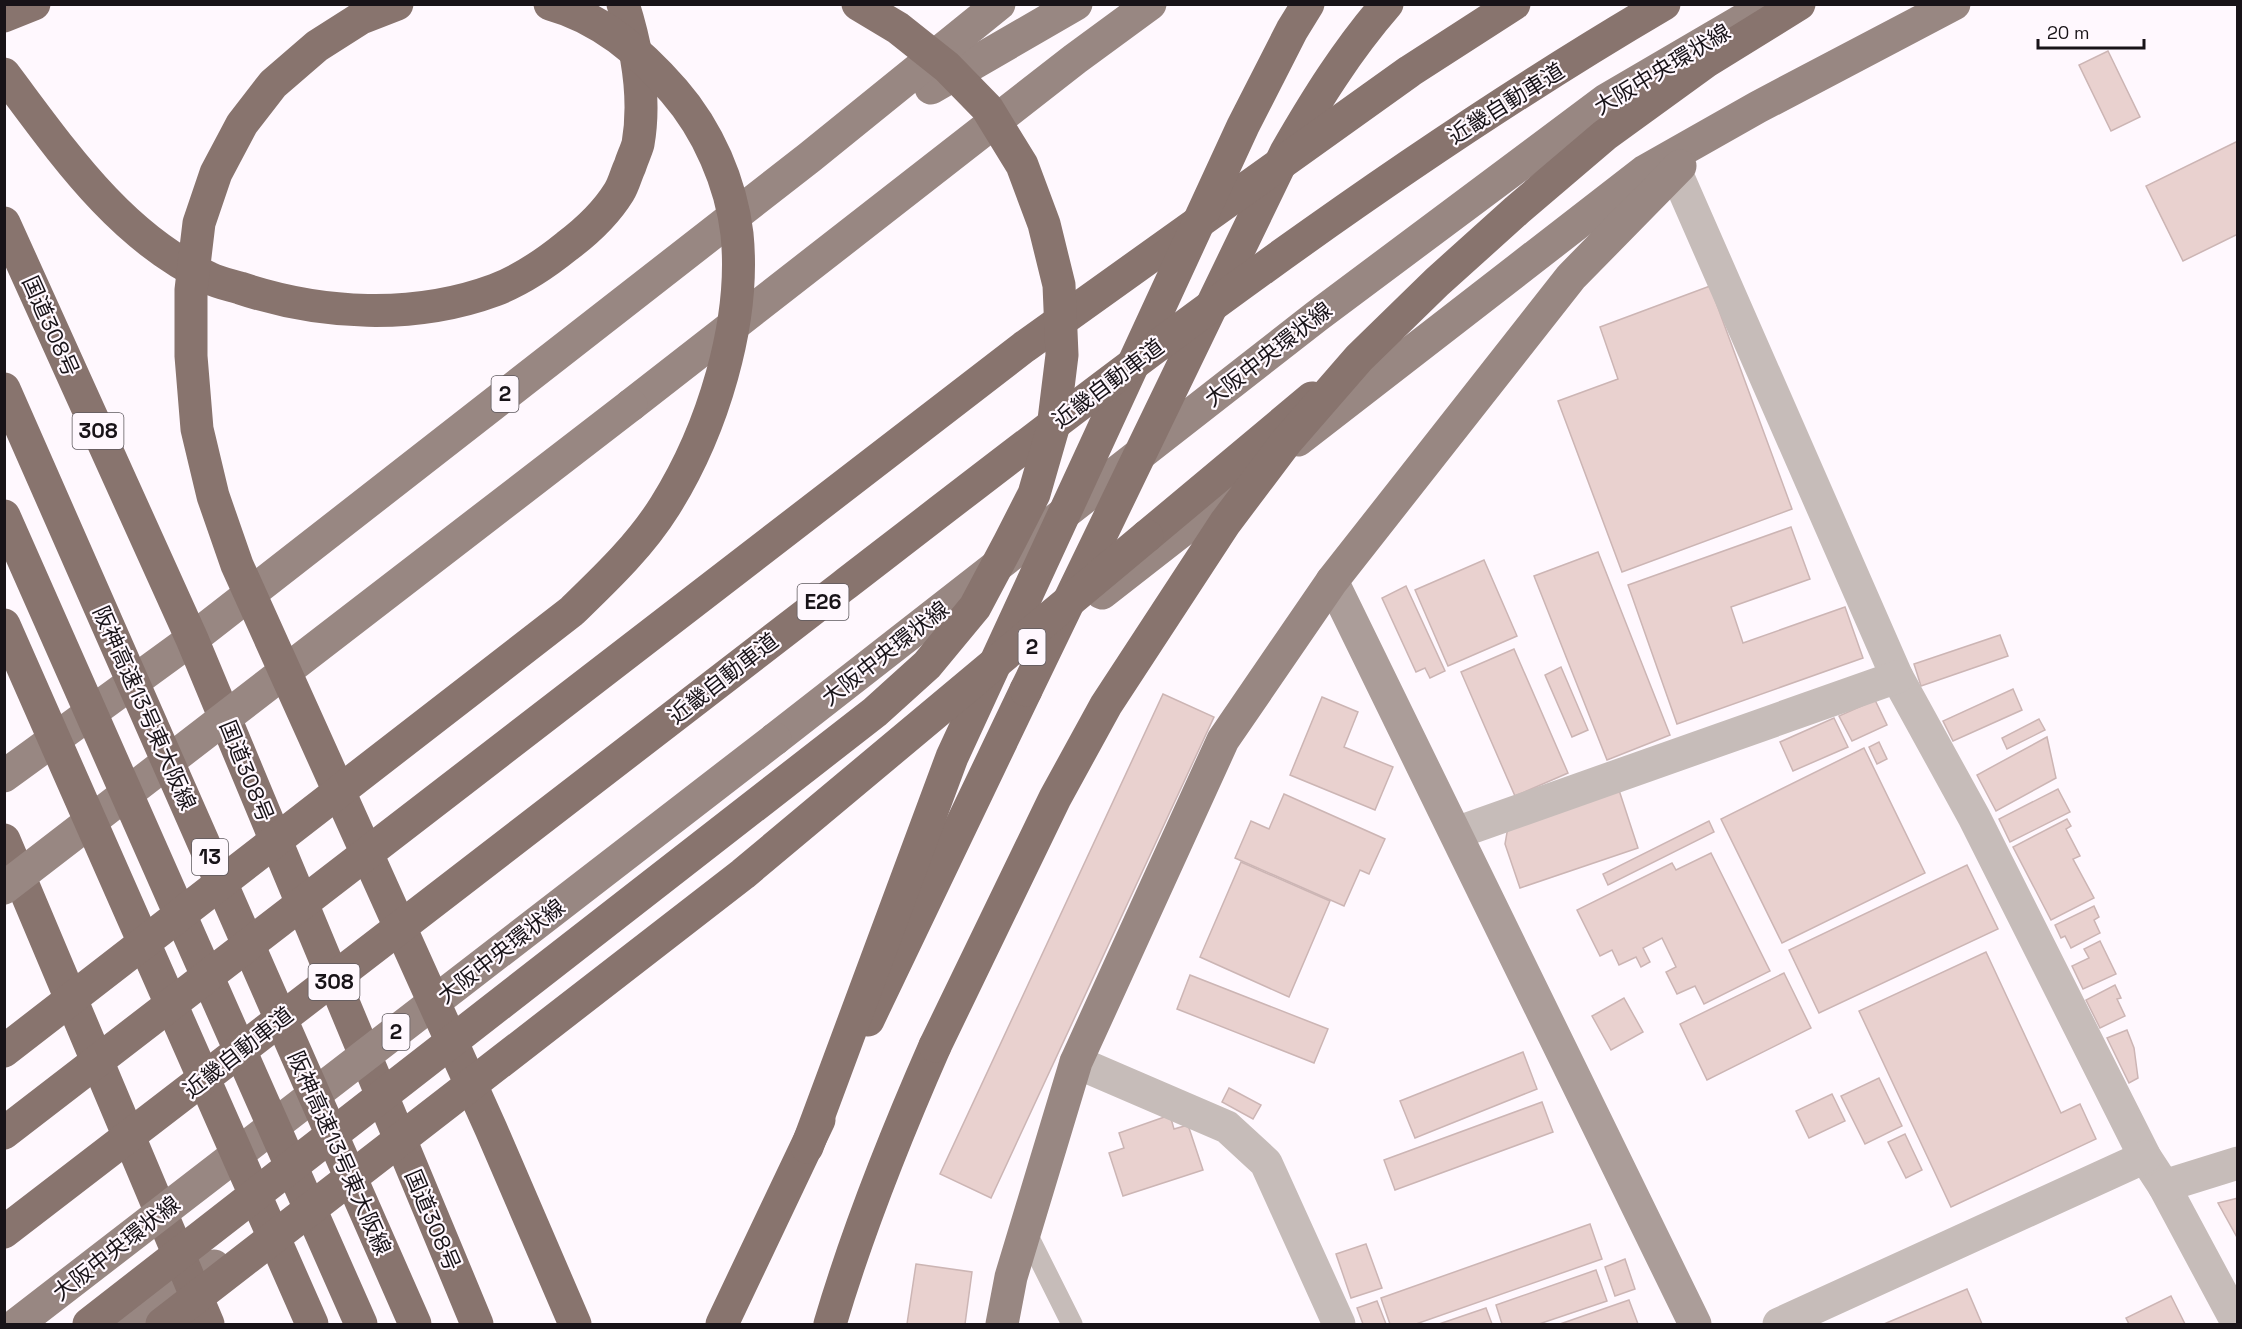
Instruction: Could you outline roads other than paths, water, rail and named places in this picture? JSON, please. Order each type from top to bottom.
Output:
[{"type":"highway","points":[[4,16],[34,4]]},
{"type":"highway","points":[[397,4],[361,18],[317,46],[273,84],[242,124],[216,173],[199,223],[191,290],[190,356],[197,429],[213,496],[237,565],[575,1324]]},
{"type":"highway","points":[[4,1051],[572,611],[623,561],[664,506],[694,451],[717,395],[730,342],[737,286],[736,234],[725,182],[708,141],[696,121],[684,102],[650,62],[610,31],[567,9],[550,4]]},
{"type":"highway","points":[[4,74],[60,148],[105,202],[152,244],[209,278],[270,298],[330,308],[389,310],[430,306],[496,290],[545,263],[588,230],[620,191],[638,145],[641,94],[633,35],[623,4]]},
{"type":"highway","points":[[89,1324],[875,712],[927,665],[975,607],[1034,494],[1053,428],[1062,355],[1059,285],[1044,224],[1022,165],[987,108],[947,67],[898,28],[858,4]]},
{"type":"highway","points":[[807,1147],[952,757],[1243,126],[1292,30],[1308,4]]},
{"type":"highway","points":[[722,1324],[1286,152],[1324,87],[1387,4]]},
{"type":"highway","points":[[4,1133],[1024,347],[1410,71],[1514,4]]},
{"type":"highway","name":"近畿自動車道","points":[[4,1232],[1055,422],[1284,252],[1460,130],[1664,4]]},
{"type":"highway","points":[[162,1324],[743,874],[1359,358],[1477,246],[1605,135],[1707,61],[1799,4]]},
{"type":"highway","name":"国道308号","points":[[4,223],[192,639],[477,1324]]},
{"type":"highway","points":[[830,1324],[847,1267],[888,1154],[935,1046],[1055,798],[1106,705],[1225,523],[1286,442],[1359,358]]},
{"type":"highway","name":"阪神高速13号東大阪線","points":[[4,389],[415,1324]]},
{"type":"highway","name":"13","points":[[4,516],[362,1324]]},
{"type":"highway","points":[[4,625],[312,1324]]},
{"type":"highway","points":[[4,840],[208,1324]]},
{"type":"main road","name":"2","points":[[4,776],[192,639],[810,157],[999,4]]},
{"type":"main road","points":[[810,157],[1076,4]]},
{"type":"main road","points":[[4,888],[631,405],[1075,59],[1150,4]]},
{"type":"main road","name":"大阪中央環状線","points":[[17,1324],[775,739],[1317,316],[1597,107],[1769,4]]},
{"type":"main road","name":"2","points":[[132,1324],[400,1140],[1645,171],[1758,106],[1954,4]]},
{"type":"main road","points":[[1002,1324],[1011,1277],[1076,1062],[1222,740],[1332,581],[1571,277],[1675,170],[1758,106]]},
{"type":"street","points":[[1675,170],[1897,677],[1974,817],[2145,1157],[2164,1186],[2238,1324]]},
{"type":"street","points":[[1332,581],[1695,1324]]},
{"type":"street","points":[[1456,833],[1897,677]]},
{"type":"street","points":[[1076,1062],[1227,1127],[1266,1162],[1339,1324]]},
{"type":"street","points":[[1779,1324],[2145,1157]]},
{"type":"street","points":[[2164,1186],[2238,1163]]},
{"type":"lane","points":[[1025,1230],[1072,1324]]}]
